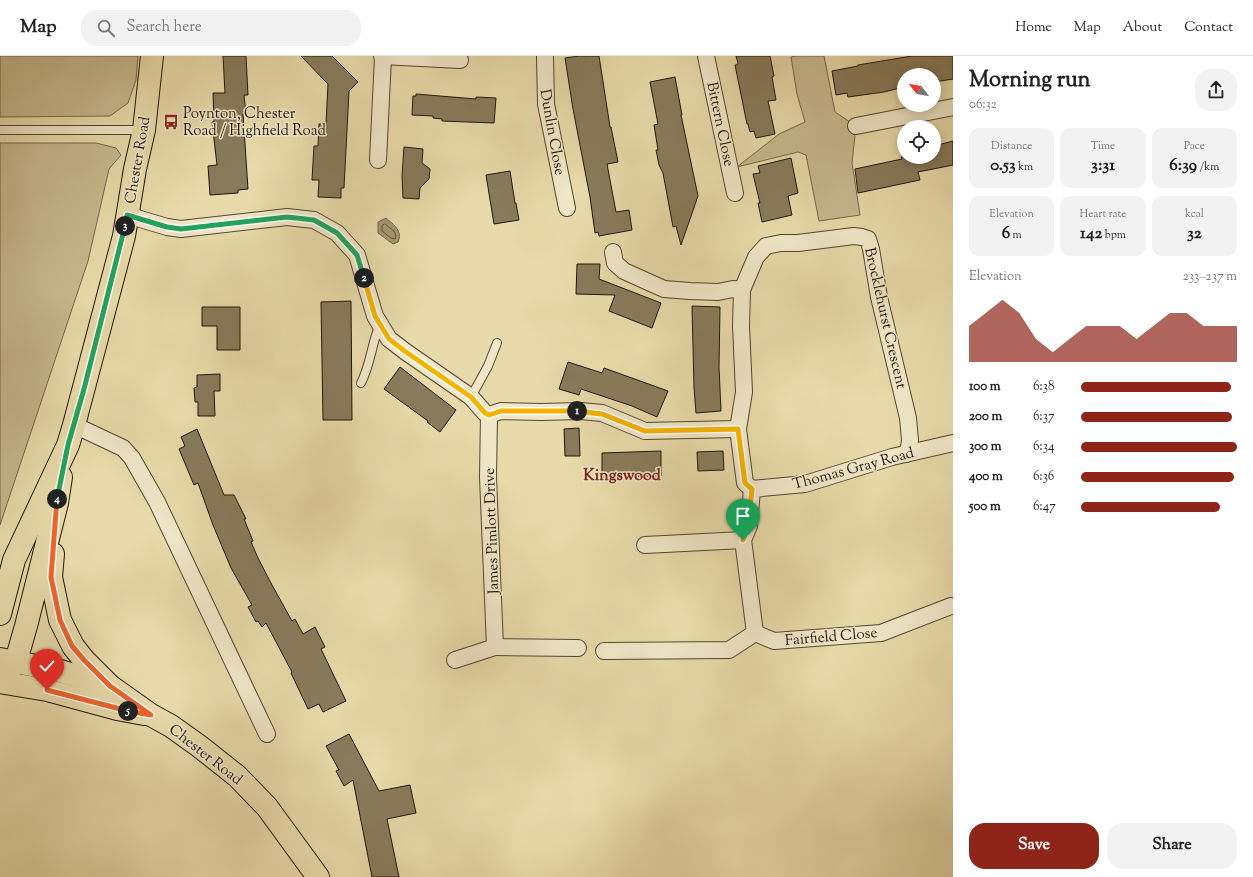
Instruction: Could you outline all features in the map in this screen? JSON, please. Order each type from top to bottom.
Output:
[{"type":"main road","name":"Chester Road","points":[[0,682],[8,660],[26,626],[57,503],[71,435],[124,236],[144,130],[152,56]]},
{"type":"main road","name":"Chester Road","points":[[0,614],[14,560],[71,435]]},
{"type":"main road","points":[[57,503],[51,577],[60,620],[72,646],[110,686]]},
{"type":"main road","points":[[0,579],[14,560]]},
{"type":"main road","name":"Chester Road","points":[[8,660],[57,670],[110,686],[151,715],[171,726],[237,776],[267,807],[318,877]]},
{"type":"main road","points":[[0,682],[47,690],[117,709],[151,715]]},
{"type":"street","points":[[378,160],[383,56],[460,60]]},
{"type":"street","name":"Dunlin Close","points":[[546,56],[546,104],[567,208]]},
{"type":"street","name":"Bittern Close","points":[[706,56],[735,193]]},
{"type":"street","points":[[856,126],[953,107]]},
{"type":"street","points":[[127,215],[167,227],[181,229],[287,217],[314,220],[337,233],[357,255],[375,316],[389,339],[471,397],[485,413],[489,415],[501,411],[581,411],[602,414],[645,431],[738,429]]},
{"type":"street","name":"Brocklehurst Crescent","points":[[752,489],[745,483],[738,429],[744,392],[741,326],[742,290],[756,257],[766,246],[781,243],[798,243],[854,236],[868,239],[879,298],[908,418],[910,444],[906,454]]},
{"type":"street","points":[[613,252],[615,263],[624,271],[664,289],[718,292],[733,289],[742,290]]},
{"type":"street","name":"James Pimlott Drive","points":[[489,415],[488,477],[495,648]]},
{"type":"street","points":[[71,435],[123,448],[132,458],[157,502],[267,734]]},
{"type":"street","name":"Thomas Gray Road","points":[[752,489],[805,484],[906,454],[953,443]]},
{"type":"street","points":[[604,651],[729,650],[755,633],[743,540],[748,526],[752,489]]},
{"type":"street","points":[[645,545],[743,540]]},
{"type":"street","name":"Fairfield Close","points":[[755,633],[774,641],[881,633],[951,606]]},
{"type":"street","points":[[454,660],[495,648],[578,648]]},
{"type":"lane","points":[[0,130],[144,130]]},
{"type":"lane","points":[[361,383],[368,370],[374,339],[380,324]]},
{"type":"lane","points":[[471,397],[488,366],[497,343]]},
{"type":"shaded area","points":[[0,56],[138,56],[136,80],[128,103],[110,116],[0,117]]},
{"type":"shaded area","points":[[824,56],[835,112],[856,126],[852,163],[860,215],[819,221],[806,155],[798,152],[737,167],[779,134],[805,122],[797,94],[791,57]]},
{"type":"shaded area","points":[[0,143],[96,143],[116,148],[121,155],[109,169],[88,261],[0,525]]},
{"type":"water","points":[[386,218],[399,231],[398,242],[393,244],[378,233],[378,222]]},
{"type":"building","points":[[223,56],[246,56],[248,95],[244,95],[246,114],[243,114],[248,189],[238,190],[238,193],[210,195],[208,166],[217,165],[212,122],[214,122],[213,93],[225,93]]},
{"type":"building","points":[[301,56],[332,56],[358,82],[349,91],[344,188],[341,188],[341,198],[318,197],[319,180],[312,180],[314,146],[318,146],[319,124],[326,124],[328,84]]},
{"type":"building","points":[[599,56],[610,127],[618,162],[607,164],[616,212],[629,210],[632,230],[599,236],[598,232],[595,233],[565,58]]},
{"type":"building","points":[[736,56],[770,56],[774,76],[772,77],[776,100],[768,101],[775,134],[756,138],[754,131],[750,132],[735,65],[738,63]]},
{"type":"building","points":[[912,56],[953,56],[953,79],[941,81],[941,68],[897,68],[897,89],[848,97],[847,93],[836,95],[832,71]]},
{"type":"building","points":[[675,77],[681,115],[698,196],[681,245],[676,226],[673,227],[663,173],[659,165],[656,150],[658,150],[654,125],[658,124],[650,82]]},
{"type":"building","points":[[416,94],[476,99],[476,97],[496,98],[494,123],[442,121],[442,119],[433,118],[433,116],[412,115],[413,96],[416,96]]},
{"type":"building","points":[[953,141],[953,165],[918,172],[920,180],[858,193],[855,169],[897,160],[897,164],[941,164],[941,144]]},
{"type":"building","points":[[404,147],[423,149],[422,163],[430,169],[429,179],[420,188],[419,199],[403,198],[402,176]]},
{"type":"building","points":[[791,158],[798,193],[788,196],[792,215],[762,222],[758,203],[760,203],[753,174],[760,173],[758,166]]},
{"type":"building","points":[[510,171],[519,220],[494,224],[486,175]]},
{"type":"building","points":[[577,264],[600,264],[599,279],[661,303],[652,328],[609,311],[615,295],[576,294]]},
{"type":"building","points":[[351,301],[352,420],[323,420],[321,302]]},
{"type":"building","points":[[692,306],[720,307],[719,367],[721,411],[696,413]]},
{"type":"building","points":[[202,307],[240,307],[240,350],[217,350],[217,326],[202,326]]},
{"type":"building","points":[[568,362],[602,373],[604,368],[668,391],[657,417],[632,406],[581,389],[579,395],[559,389]]},
{"type":"building","points":[[400,367],[456,410],[440,432],[427,422],[428,421],[384,389]]},
{"type":"building","points":[[220,374],[220,391],[214,391],[215,416],[198,416],[198,402],[195,402],[194,388],[197,387],[197,375]]},
{"type":"building","points":[[579,428],[580,456],[565,456],[564,429]]},
{"type":"building","points":[[197,429],[224,495],[234,495],[246,519],[244,519],[253,541],[251,542],[272,585],[292,621],[295,619],[303,634],[315,627],[325,647],[321,649],[346,701],[323,712],[319,704],[308,709],[291,673],[292,672],[266,623],[262,627],[258,621],[256,622],[248,607],[252,605],[231,568],[213,525],[198,483],[194,485],[179,449],[185,446],[181,437]]},
{"type":"building","points":[[661,451],[661,476],[602,477],[602,453]]},
{"type":"building","points":[[723,451],[724,470],[698,471],[697,452]]},
{"type":"building","points":[[349,734],[379,791],[410,785],[416,813],[387,819],[399,877],[372,877],[353,780],[344,786],[336,771],[339,770],[326,746]]},
{"type":"place","name":"Poynton, Chester Road / Highfield Road","points":[[171,122]]},
{"type":"district","name":"Kingswood","points":[[622,474]]},
{"type":"route","points":[[47,690],[117,709],[151,715],[110,686],[72,646],[60,620],[51,577],[57,503],[68,445],[114,275],[124,236],[127,215],[167,227],[181,229],[287,217],[314,220],[337,233],[357,255],[375,316],[389,339],[471,397],[485,413],[489,415],[501,411],[581,411],[602,414],[645,431],[738,429],[745,483],[752,489],[748,526],[743,540]]}]
